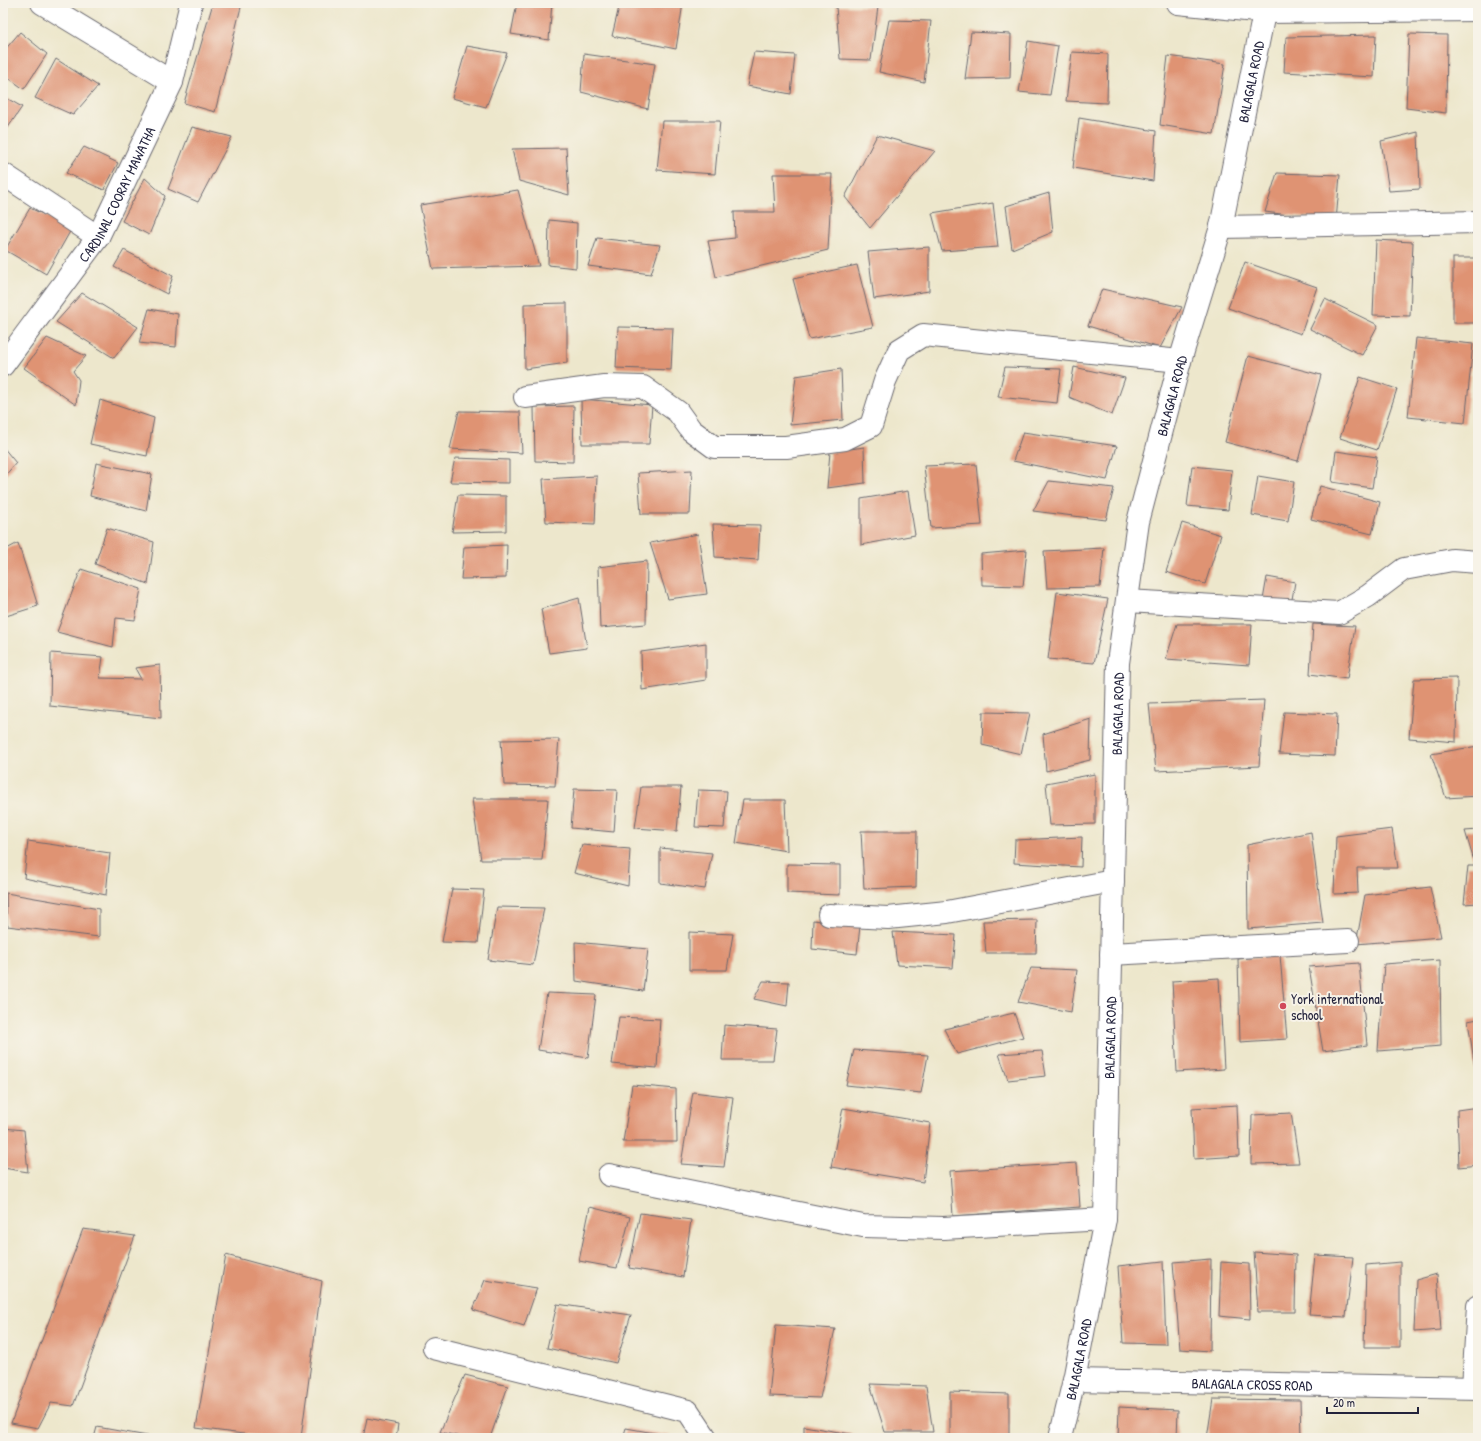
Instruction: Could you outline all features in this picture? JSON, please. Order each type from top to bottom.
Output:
[{"type":"street","points":[[42,3],[172,82]]},
{"type":"street","name":"CARDINAL COORAY MAWATHA","points":[[3,365],[98,237],[172,82],[191,3]]},
{"type":"street","points":[[1178,3],[1265,8],[1478,10]]},
{"type":"street","name":"BALAGALA ROAD","points":[[1060,1438],[1074,1380],[1105,1219],[1118,663],[1138,522],[1180,361],[1220,227],[1265,8]]},
{"type":"street","points":[[3,174],[98,237]]},
{"type":"street","points":[[1220,227],[1478,222]]},
{"type":"street","points":[[525,397],[604,386],[643,387],[678,412],[691,430],[714,447],[786,447],[845,439],[871,426],[885,381],[898,350],[923,335],[1180,361]]},
{"type":"street","points":[[1127,601],[1339,613],[1368,596],[1404,569],[1452,560],[1478,562]]},
{"type":"street","points":[[829,915],[888,918],[947,912],[1113,881]]},
{"type":"street","points":[[1111,954],[1348,942]]},
{"type":"street","points":[[609,1175],[863,1226],[943,1228],[1105,1219]]},
{"type":"street","points":[[1475,1387],[1478,1306]]},
{"type":"street","points":[[434,1348],[688,1411],[706,1438]]},
{"type":"street","name":"BALAGALA CROSS ROAD","points":[[1074,1380],[1475,1387]]},
{"type":"building","points":[[213,3],[242,3],[215,112],[184,103]]},
{"type":"building","points":[[517,3],[552,3],[549,40],[511,34]]},
{"type":"building","points":[[620,3],[683,3],[676,49],[612,36]]},
{"type":"building","points":[[836,6],[878,7],[871,60],[840,59]]},
{"type":"building","points":[[889,20],[931,21],[924,82],[879,72]]},
{"type":"building","points":[[20,32],[47,54],[24,89],[3,74],[3,52]]},
{"type":"building","points":[[971,32],[1011,34],[1010,78],[965,79]]},
{"type":"building","points":[[1409,34],[1447,35],[1446,113],[1406,108]]},
{"type":"building","points":[[1376,35],[1374,77],[1284,72],[1286,37]]},
{"type":"building","points":[[1028,41],[1058,46],[1050,95],[1019,92]]},
{"type":"building","points":[[467,46],[507,53],[486,107],[452,98]]},
{"type":"building","points":[[754,52],[795,55],[791,94],[747,86]]},
{"type":"building","points":[[1072,52],[1108,54],[1107,103],[1066,101]]},
{"type":"building","points":[[584,54],[655,64],[648,109],[581,92]]},
{"type":"building","points":[[1168,56],[1225,64],[1214,134],[1160,125]]},
{"type":"building","points":[[56,59],[98,86],[73,115],[35,98]]},
{"type":"building","points":[[3,96],[22,107],[7,129],[3,126]]},
{"type":"building","points":[[1079,118],[1156,131],[1153,181],[1073,168]]},
{"type":"building","points":[[662,121],[720,121],[715,174],[657,170]]},
{"type":"building","points":[[192,127],[232,137],[198,202],[168,189]]},
{"type":"building","points":[[1418,132],[1420,189],[1389,191],[1381,141]]},
{"type":"building","points":[[877,135],[935,151],[870,228],[845,197]]},
{"type":"building","points":[[84,147],[118,163],[104,190],[66,173]]},
{"type":"building","points":[[566,148],[569,195],[519,181],[512,149]]},
{"type":"building","points":[[1277,173],[1340,175],[1336,221],[1265,212]]},
{"type":"building","points":[[773,174],[832,174],[828,250],[716,277],[708,241],[735,238],[734,212],[775,212]]},
{"type":"building","points":[[145,178],[165,196],[149,235],[122,221]]},
{"type":"building","points":[[518,190],[539,266],[433,269],[420,205]]},
{"type":"building","points":[[1049,193],[1053,232],[1012,249],[1006,206]]},
{"type":"building","points":[[993,203],[998,247],[942,251],[932,213]]},
{"type":"building","points":[[30,208],[72,228],[46,274],[5,250]]},
{"type":"building","points":[[549,220],[577,223],[576,268],[548,265]]},
{"type":"building","points":[[597,238],[660,245],[651,274],[588,266]]},
{"type":"building","points":[[1376,240],[1413,242],[1410,316],[1373,315]]},
{"type":"building","points":[[929,247],[929,291],[874,299],[868,252]]},
{"type":"building","points":[[124,250],[173,276],[167,294],[114,267]]},
{"type":"building","points":[[1453,258],[1478,258],[1478,323],[1453,323]]},
{"type":"building","points":[[1245,262],[1317,287],[1301,334],[1228,308]]},
{"type":"building","points":[[857,265],[873,327],[809,339],[793,279]]},
{"type":"building","points":[[1102,289],[1182,307],[1160,348],[1088,326]]},
{"type":"building","points":[[82,293],[138,327],[114,358],[56,322]]},
{"type":"building","points":[[1325,299],[1378,325],[1362,355],[1310,329]]},
{"type":"building","points":[[567,303],[567,363],[525,369],[524,304]]},
{"type":"building","points":[[149,309],[178,314],[176,347],[139,343]]},
{"type":"building","points":[[618,327],[673,328],[671,370],[616,368]]},
{"type":"building","points":[[47,338],[86,356],[73,371],[79,380],[76,405],[24,368]]},
{"type":"building","points":[[1416,338],[1473,344],[1465,423],[1408,417]]},
{"type":"building","points":[[1248,356],[1321,375],[1298,461],[1225,442]]},
{"type":"building","points":[[1005,367],[1061,369],[1057,403],[998,397]]},
{"type":"building","points":[[1074,367],[1125,378],[1112,415],[1069,397]]},
{"type":"building","points":[[841,369],[843,420],[790,425],[796,376]]},
{"type":"building","points":[[1360,377],[1397,389],[1377,450],[1340,438]]},
{"type":"building","points":[[581,399],[652,405],[649,444],[582,444]]},
{"type":"building","points":[[100,400],[154,418],[147,456],[90,444]]},
{"type":"building","points":[[574,406],[573,462],[535,461],[534,407]]},
{"type":"building","points":[[459,411],[520,412],[522,453],[450,449]]},
{"type":"building","points":[[1023,432],[1117,446],[1107,480],[1013,461]]},
{"type":"building","points":[[3,447],[16,463],[3,478]]},
{"type":"building","points":[[864,447],[865,483],[827,488],[830,452]]},
{"type":"building","points":[[1336,451],[1377,457],[1372,488],[1332,482]]},
{"type":"building","points":[[455,458],[509,460],[509,483],[450,482]]},
{"type":"building","points":[[96,463],[152,474],[146,511],[90,496]]},
{"type":"building","points":[[976,464],[982,525],[931,528],[924,466]]},
{"type":"building","points":[[1192,466],[1232,470],[1228,510],[1187,506]]},
{"type":"building","points":[[692,470],[690,514],[641,514],[638,473]]},
{"type":"building","points":[[597,476],[595,524],[546,522],[543,479]]},
{"type":"building","points":[[1258,476],[1294,482],[1288,521],[1252,515]]},
{"type":"building","points":[[1049,481],[1114,488],[1106,520],[1033,511]]},
{"type":"building","points":[[1320,486],[1380,502],[1372,534],[1311,519]]},
{"type":"building","points":[[908,491],[915,535],[861,545],[861,499]]},
{"type":"building","points":[[458,495],[506,496],[506,531],[452,532]]},
{"type":"building","points":[[1182,523],[1221,535],[1205,584],[1166,572]]},
{"type":"building","points":[[713,524],[760,525],[758,560],[715,557]]},
{"type":"building","points":[[107,528],[154,542],[148,584],[95,564]]},
{"type":"building","points":[[698,534],[707,594],[668,599],[650,543]]},
{"type":"building","points":[[18,543],[38,606],[6,616],[3,605],[3,551]]},
{"type":"building","points":[[507,545],[506,578],[461,579],[464,547]]},
{"type":"building","points":[[1104,548],[1100,587],[1047,588],[1044,551]]},
{"type":"building","points":[[1027,550],[1023,586],[982,585],[981,554]]},
{"type":"building","points":[[647,561],[646,624],[600,628],[598,567]]},
{"type":"building","points":[[81,569],[141,589],[135,620],[116,618],[113,647],[57,632]]},
{"type":"building","points":[[1267,577],[1295,582],[1291,605],[1263,600]]},
{"type":"building","points":[[1057,592],[1108,599],[1094,663],[1048,659]]},
{"type":"building","points":[[579,598],[587,648],[549,653],[541,609]]},
{"type":"building","points":[[1177,624],[1252,624],[1249,665],[1166,659]]},
{"type":"building","points":[[1313,624],[1355,626],[1347,679],[1310,674]]},
{"type":"building","points":[[706,643],[706,680],[642,690],[641,652]]},
{"type":"building","points":[[51,653],[103,657],[100,678],[141,679],[135,668],[160,665],[161,718],[50,706]]},
{"type":"building","points":[[1457,678],[1456,742],[1409,738],[1414,679]]},
{"type":"building","points":[[1264,700],[1259,766],[1156,771],[1149,704]]},
{"type":"building","points":[[983,712],[1030,713],[1021,754],[982,745]]},
{"type":"building","points":[[1284,712],[1337,714],[1335,756],[1279,754]]},
{"type":"building","points":[[1091,719],[1090,760],[1046,771],[1043,734]]},
{"type":"building","points":[[559,739],[555,786],[504,785],[501,740]]},
{"type":"building","points":[[1478,746],[1478,796],[1446,798],[1431,754]]},
{"type":"building","points":[[1095,774],[1095,824],[1050,825],[1046,783]]},
{"type":"building","points":[[641,787],[681,787],[677,831],[635,828]]},
{"type":"building","points":[[574,789],[617,790],[614,832],[571,828]]},
{"type":"building","points":[[698,790],[727,791],[724,828],[695,827]]},
{"type":"building","points":[[472,799],[548,799],[542,860],[481,860]]},
{"type":"building","points":[[743,800],[785,800],[787,851],[736,843]]},
{"type":"building","points":[[1392,829],[1398,868],[1357,868],[1358,893],[1334,894],[1336,836]]},
{"type":"building","points":[[1478,830],[1478,861],[1474,861],[1465,831]]},
{"type":"building","points":[[861,831],[917,831],[916,887],[864,889]]},
{"type":"building","points":[[1311,832],[1323,923],[1248,929],[1247,845]]},
{"type":"building","points":[[1082,837],[1081,867],[1014,863],[1015,840]]},
{"type":"building","points":[[28,841],[110,853],[106,895],[24,878]]},
{"type":"building","points":[[582,845],[630,849],[628,886],[574,873]]},
{"type":"building","points":[[660,848],[712,853],[705,889],[660,883]]},
{"type":"building","points":[[787,864],[840,865],[840,895],[787,893]]},
{"type":"building","points":[[1468,866],[1478,866],[1478,903],[1464,904]]},
{"type":"building","points":[[1430,887],[1441,937],[1356,944],[1365,895]]},
{"type":"building","points":[[452,889],[484,890],[478,943],[442,942]]},
{"type":"building","points":[[6,893],[99,909],[99,937],[7,926]]},
{"type":"building","points":[[497,907],[544,908],[533,965],[488,960]]},
{"type":"building","points":[[813,920],[860,926],[857,954],[812,949]]},
{"type":"building","points":[[1037,920],[1036,953],[986,953],[983,921]]},
{"type":"building","points":[[689,932],[733,934],[727,970],[689,970]]},
{"type":"building","points":[[893,932],[956,935],[953,968],[897,965]]},
{"type":"building","points":[[575,942],[648,949],[643,991],[576,981]]},
{"type":"building","points":[[1280,955],[1287,1039],[1240,1042],[1238,959]]},
{"type":"building","points":[[1440,960],[1441,1046],[1378,1051],[1384,964]]},
{"type":"building","points":[[1359,963],[1367,1045],[1323,1051],[1309,967]]},
{"type":"building","points":[[1031,968],[1077,970],[1071,1012],[1018,1002]]},
{"type":"building","points":[[1219,978],[1224,1069],[1177,1072],[1172,981]]},
{"type":"building","points":[[763,981],[789,982],[787,1006],[754,999]]},
{"type":"building","points":[[547,993],[596,995],[588,1058],[538,1050]]},
{"type":"building","points":[[1014,1013],[1023,1037],[957,1054],[944,1029]]},
{"type":"building","points":[[619,1017],[660,1019],[657,1068],[612,1064]]},
{"type":"building","points":[[1478,1019],[1478,1075],[1476,1075],[1468,1021]]},
{"type":"building","points":[[724,1025],[777,1029],[773,1060],[722,1060]]},
{"type":"building","points":[[854,1050],[928,1055],[921,1093],[846,1085]]},
{"type":"building","points":[[1042,1051],[1046,1076],[1008,1080],[999,1054]]},
{"type":"building","points":[[632,1085],[676,1089],[677,1142],[623,1142]]},
{"type":"building","points":[[693,1092],[733,1097],[724,1167],[681,1164]]},
{"type":"building","points":[[1237,1105],[1239,1156],[1194,1159],[1192,1108]]},
{"type":"building","points":[[1478,1107],[1478,1165],[1459,1167],[1457,1110]]},
{"type":"building","points":[[843,1108],[930,1123],[923,1182],[831,1167]]},
{"type":"building","points":[[1291,1113],[1299,1163],[1251,1164],[1252,1115]]},
{"type":"building","points":[[3,1128],[24,1130],[28,1172],[3,1168]]},
{"type":"building","points":[[1077,1163],[1080,1207],[953,1216],[950,1171]]},
{"type":"building","points":[[590,1207],[630,1217],[617,1268],[579,1261]]},
{"type":"building","points":[[640,1213],[691,1220],[683,1277],[629,1268]]},
{"type":"building","points":[[83,1229],[135,1236],[73,1406],[51,1403],[38,1428],[11,1423]]},
{"type":"building","points":[[1254,1252],[1296,1255],[1295,1312],[1258,1312]]},
{"type":"building","points":[[226,1255],[322,1281],[301,1438],[275,1438],[196,1428]]},
{"type":"building","points":[[1315,1255],[1353,1257],[1346,1317],[1309,1315]]},
{"type":"building","points":[[1211,1259],[1210,1351],[1180,1349],[1173,1262]]},
{"type":"building","points":[[1163,1261],[1166,1344],[1123,1343],[1118,1266]]},
{"type":"building","points":[[1221,1262],[1249,1264],[1250,1319],[1219,1316]]},
{"type":"building","points":[[1400,1262],[1400,1347],[1364,1347],[1366,1265]]},
{"type":"building","points":[[1437,1274],[1441,1330],[1414,1332],[1416,1280]]},
{"type":"building","points":[[485,1280],[537,1288],[524,1326],[473,1310]]},
{"type":"building","points":[[557,1304],[631,1315],[616,1363],[547,1348]]},
{"type":"building","points":[[776,1325],[835,1329],[820,1398],[769,1396]]},
{"type":"building","points":[[465,1375],[508,1386],[490,1438],[466,1438],[440,1432]]},
{"type":"building","points":[[870,1384],[926,1386],[933,1432],[885,1432]]},
{"type":"building","points":[[950,1392],[1009,1394],[1009,1438],[950,1438]]},
{"type":"building","points":[[1213,1399],[1300,1400],[1301,1438],[1207,1438]]},
{"type":"building","points":[[1119,1407],[1178,1410],[1177,1438],[1118,1438]]},
{"type":"building","points":[[367,1418],[398,1424],[396,1438],[363,1438]]},
{"type":"building","points":[[804,1426],[868,1437],[868,1438],[804,1438]]},
{"type":"building","points":[[97,1427],[153,1437],[153,1438],[94,1438]]},
{"type":"building","points":[[626,1428],[677,1437],[677,1438],[623,1438]]},
{"type":"place","name":"York international school","points":[[1283,1006]]}]
